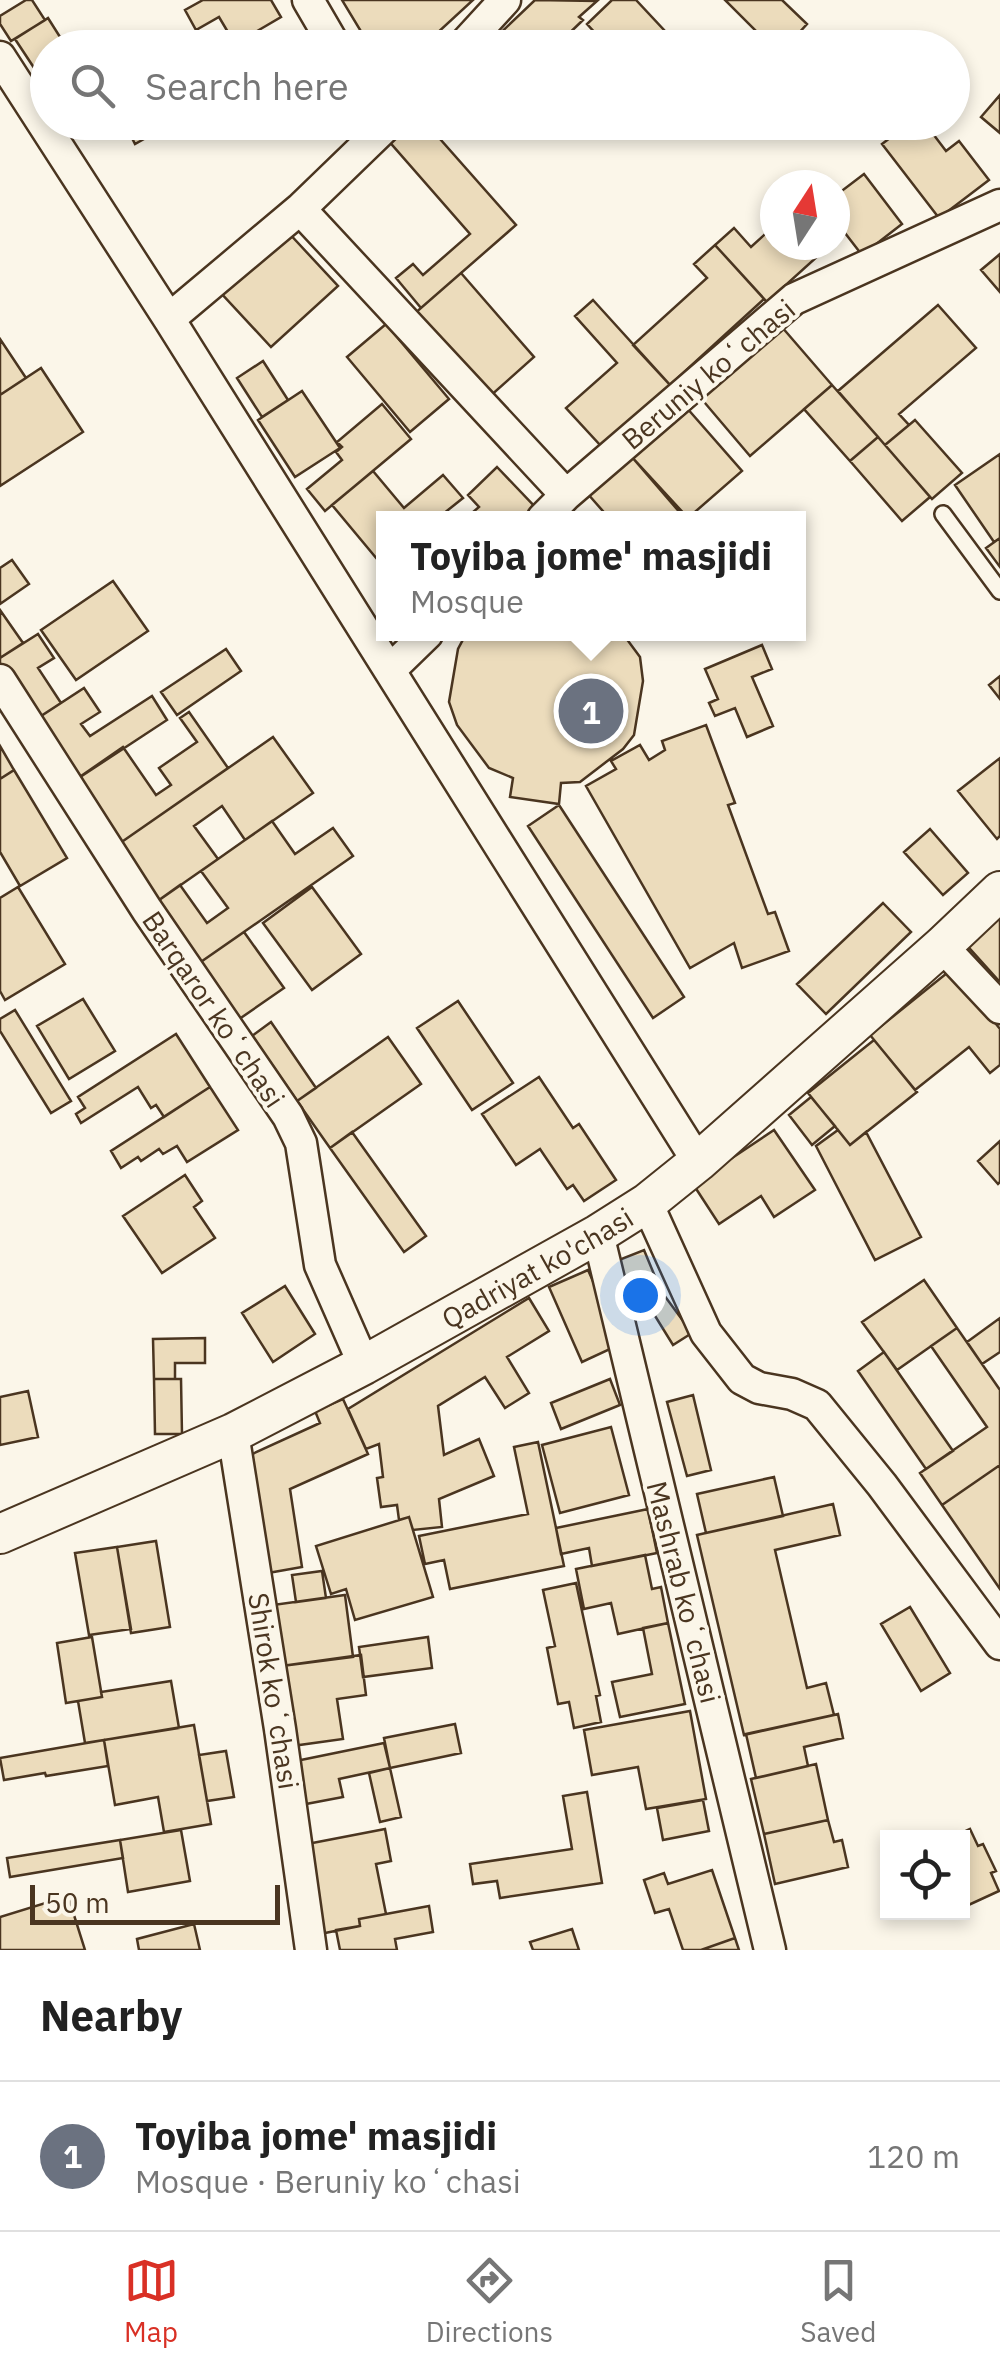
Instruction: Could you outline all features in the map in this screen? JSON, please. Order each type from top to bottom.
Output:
[{"type":"street","points":[[308,0],[326,30]]},
{"type":"street","points":[[477,30],[505,0]]},
{"type":"street","points":[[0,56],[9,90],[30,120]]},
{"type":"street","points":[[44,140],[169,319],[698,1162]]},
{"type":"street","points":[[169,319],[300,209],[370,140]]},
{"type":"street","name":"Beruniy koʻchasi","points":[[550,511],[794,298],[1000,206]]},
{"type":"street","points":[[300,209],[566,495]]},
{"type":"street","points":[[390,670],[420,641]]},
{"type":"street","name":"Barqaror koʻchasi","points":[[0,680],[146,910],[288,1116],[301,1143],[320,1265],[364,1365]]},
{"type":"street","name":"Qadriyat ko'chasi","points":[[0,1534],[234,1432],[364,1365],[647,1204],[1000,892]]},
{"type":"street","points":[[942,946],[1000,1008]]},
{"type":"street","points":[[647,1204],[706,1333],[742,1379],[817,1406],[1000,1644]]},
{"type":"street","name":"Mashrab koʻchasi","points":[[598,1234],[770,1950]]},
{"type":"street","name":"Shirok koʻchasi","points":[[234,1432],[310,1950]]},
{"type":"lane","points":[[944,514],[1000,591]]},
{"type":"building","points":[[32,0],[45,20],[11,41],[0,24],[0,16]]},
{"type":"building","points":[[203,0],[271,0],[281,17],[259,30],[227,30],[219,17],[196,30],[185,10]]},
{"type":"building","points":[[342,0],[473,0],[440,30],[360,30]]},
{"type":"building","points":[[535,0],[597,1],[579,17],[583,20],[573,30],[504,30]]},
{"type":"building","points":[[612,0],[636,0],[664,30],[592,30],[587,24]]},
{"type":"building","points":[[725,0],[782,0],[807,24],[802,30],[755,30]]},
{"type":"building","points":[[48,18],[56,30],[30,30],[30,62],[15,39]]},
{"type":"building","points":[[1000,95],[1000,133],[981,117]]},
{"type":"building","points":[[388,140],[441,140],[516,225],[421,308],[396,278],[413,264],[423,275],[470,234]]},
{"type":"building","points":[[887,140],[938,140],[946,151],[959,141],[989,180],[939,218],[882,144]]},
{"type":"building","points":[[864,174],[902,224],[862,255],[850,239],[850,185]]},
{"type":"building","points":[[734,228],[751,247],[760,239],[760,260],[813,260],[767,302],[715,245]]},
{"type":"building","points":[[286,230],[338,286],[271,347],[220,292]]},
{"type":"building","points":[[715,245],[764,299],[670,385],[633,345],[707,278],[694,264]]},
{"type":"building","points":[[1000,254],[1000,292],[981,270]]},
{"type":"building","points":[[461,273],[534,357],[488,398],[414,314]]},
{"type":"building","points":[[593,300],[670,385],[601,446],[566,408],[617,363],[575,316]]},
{"type":"building","points":[[938,305],[976,348],[899,414],[909,425],[885,445],[838,391]]},
{"type":"building","points":[[386,324],[449,399],[410,432],[347,357]]},
{"type":"building","points":[[781,326],[832,385],[750,456],[699,396]]},
{"type":"building","points":[[0,339],[26,378],[0,395]]},
{"type":"building","points":[[263,361],[288,400],[262,417],[237,378]]},
{"type":"building","points":[[41,368],[83,432],[0,486],[0,395]]},
{"type":"building","points":[[832,385],[878,437],[850,461],[804,409]]},
{"type":"building","points":[[302,391],[340,448],[295,477],[258,420]]},
{"type":"building","points":[[382,404],[411,439],[325,511],[307,489],[342,460],[336,452],[342,447],[337,442]]},
{"type":"building","points":[[686,407],[742,471],[696,511],[682,511],[631,456]]},
{"type":"building","points":[[915,420],[962,473],[932,499],[885,445]]},
{"type":"building","points":[[878,437],[930,497],[902,521],[850,461]]},
{"type":"building","points":[[1000,454],[1000,538],[994,542],[955,485]]},
{"type":"building","points":[[631,456],[679,511],[603,511],[587,493]]},
{"type":"building","points":[[497,467],[537,509],[474,511],[479,507],[468,495]]},
{"type":"building","points":[[373,471],[404,508],[443,475],[463,498],[447,511],[376,511],[376,558],[332,505]]},
{"type":"building","points":[[1000,538],[1000,567],[986,548]]},
{"type":"building","points":[[12,560],[29,584],[0,604],[0,568]]},
{"type":"building","points":[[113,581],[148,631],[76,680],[41,630]]},
{"type":"building","points":[[0,610],[23,643],[0,658]]},
{"type":"building","points":[[38,634],[54,658],[38,668],[61,703],[32,722],[0,674],[0,658]]},
{"type":"building","points":[[462,641],[628,641],[640,657],[643,681],[634,735],[623,749],[580,782],[561,783],[559,804],[510,797],[513,778],[489,768],[457,725],[449,702]]},
{"type":"building","points":[[762,645],[772,669],[752,677],[773,726],[747,737],[735,708],[715,716],[709,703],[718,699],[705,669]]},
{"type":"building","points":[[226,649],[241,671],[177,715],[161,692]]},
{"type":"building","points":[[1000,676],[1000,699],[989,685]]},
{"type":"building","points":[[84,688],[100,712],[81,724],[90,736],[152,696],[167,720],[68,785],[32,722]]},
{"type":"building","points":[[189,712],[228,768],[113,848],[68,785],[123,747],[156,795],[171,785],[159,768],[197,742],[180,718]]},
{"type":"building","points":[[706,725],[735,803],[728,805],[768,914],[775,912],[789,951],[742,968],[734,943],[690,968],[586,786],[616,769],[611,761],[640,745],[649,760],[665,750],[662,741]]},
{"type":"building","points":[[273,737],[313,793],[245,840],[222,806],[194,826],[218,859],[152,905],[113,848]]},
{"type":"building","points":[[0,746],[14,770],[0,779]]},
{"type":"building","points":[[1000,758],[1000,836],[997,839],[958,791]]},
{"type":"building","points":[[14,770],[67,858],[20,886],[0,852],[0,779]]},
{"type":"building","points":[[559,805],[684,997],[653,1018],[528,826]]},
{"type":"building","points":[[272,821],[295,854],[333,828],[353,856],[195,966],[152,905],[180,885],[207,923],[228,908],[201,871]]},
{"type":"building","points":[[930,829],[968,873],[943,895],[904,852]]},
{"type":"building","points":[[18,887],[65,964],[5,1000],[0,991],[0,898]]},
{"type":"building","points":[[312,887],[361,954],[312,990],[263,923]]},
{"type":"building","points":[[883,903],[911,932],[826,1014],[797,984]]},
{"type":"building","points":[[1000,908],[1000,980],[999,981],[963,941]]},
{"type":"building","points":[[244,932],[284,988],[235,1022],[195,966]]},
{"type":"building","points":[[952,969],[1000,1029],[1000,1065],[990,1073],[969,1047],[915,1090],[870,1035]]},
{"type":"building","points":[[83,999],[115,1051],[69,1079],[37,1026]]},
{"type":"building","points":[[458,1001],[513,1083],[472,1110],[417,1028]]},
{"type":"building","points":[[15,1010],[71,1101],[51,1113],[0,1031],[0,1019]]},
{"type":"building","points":[[271,1022],[316,1088],[297,1101],[252,1036]]},
{"type":"building","points":[[176,1034],[210,1087],[164,1117],[156,1105],[151,1108],[138,1087],[81,1123],[76,1114],[85,1108],[78,1097]]},
{"type":"building","points":[[388,1037],[421,1084],[330,1148],[297,1101]]},
{"type":"building","points":[[874,1040],[917,1092],[850,1145],[808,1093]]},
{"type":"building","points":[[539,1077],[573,1128],[579,1124],[616,1180],[584,1201],[573,1185],[567,1189],[540,1149],[516,1165],[482,1114]]},
{"type":"building","points":[[210,1087],[238,1130],[187,1162],[177,1146],[163,1154],[159,1149],[141,1161],[138,1157],[121,1168],[111,1151]]},
{"type":"building","points":[[811,1097],[835,1126],[812,1145],[789,1115]]},
{"type":"building","points":[[774,1130],[815,1190],[774,1217],[761,1196],[719,1224],[693,1184]]},
{"type":"building","points":[[838,1130],[850,1145],[866,1132],[921,1237],[875,1260],[816,1146]]},
{"type":"building","points":[[352,1132],[426,1236],[404,1252],[330,1148]]},
{"type":"building","points":[[1000,1141],[1000,1182],[998,1184],[978,1161]]},
{"type":"building","points":[[185,1175],[202,1201],[194,1207],[215,1238],[162,1273],[123,1216]]},
{"type":"building","points":[[644,1250],[661,1291],[632,1303],[614,1262]]},
{"type":"building","points":[[588,1270],[621,1344],[582,1362],[549,1287]]},
{"type":"building","points":[[924,1280],[957,1328],[897,1370],[862,1322]]},
{"type":"building","points":[[285,1286],[315,1334],[273,1362],[242,1313]]},
{"type":"building","points":[[661,1291],[692,1333],[673,1345],[644,1298]]},
{"type":"building","points":[[529,1298],[549,1331],[507,1357],[529,1393],[505,1408],[485,1377],[438,1406],[444,1455],[479,1439],[494,1476],[439,1499],[442,1527],[413,1530],[409,1517],[399,1520],[397,1505],[381,1507],[377,1478],[383,1477],[379,1444],[366,1449],[348,1409]]},
{"type":"building","points":[[1000,1318],[1000,1352],[982,1364],[967,1342]]},
{"type":"building","points":[[957,1328],[1000,1390],[1000,1465],[942,1505],[920,1473],[987,1427],[931,1346]]},
{"type":"building","points":[[205,1338],[205,1363],[175,1363],[175,1379],[154,1379],[153,1339]]},
{"type":"building","points":[[884,1352],[953,1451],[926,1469],[858,1371]]},
{"type":"building","points":[[154,1379],[181,1379],[182,1434],[155,1434]]},
{"type":"building","points":[[610,1379],[620,1405],[561,1429],[551,1403]]},
{"type":"building","points":[[28,1391],[38,1437],[0,1445],[0,1397]]},
{"type":"building","points":[[693,1395],[711,1470],[687,1476],[667,1402]]},
{"type":"building","points":[[343,1399],[368,1454],[290,1489],[302,1567],[268,1573],[250,1455],[320,1423],[315,1411]]},
{"type":"building","points":[[611,1427],[629,1495],[560,1513],[542,1445]]},
{"type":"building","points":[[538,1442],[564,1566],[450,1589],[444,1560],[425,1564],[419,1536],[528,1514],[514,1447]]},
{"type":"building","points":[[1000,1465],[1000,1589],[942,1505]]},
{"type":"building","points":[[774,1477],[783,1516],[706,1533],[697,1494]]},
{"type":"building","points":[[833,1504],[840,1535],[775,1550],[807,1688],[826,1683],[834,1715],[744,1735],[697,1535]]},
{"type":"building","points":[[648,1509],[657,1553],[592,1566],[589,1548],[561,1554],[556,1528]]},
{"type":"building","points":[[409,1517],[433,1597],[355,1620],[346,1589],[331,1594],[316,1546]]},
{"type":"building","points":[[156,1541],[170,1627],[131,1633],[117,1547]]},
{"type":"building","points":[[117,1547],[131,1629],[89,1635],[75,1553]]},
{"type":"building","points":[[645,1555],[652,1589],[661,1587],[668,1623],[618,1634],[611,1603],[584,1609],[576,1569]]},
{"type":"building","points":[[322,1571],[326,1598],[296,1602],[292,1575]]},
{"type":"building","points":[[576,1583],[600,1695],[596,1696],[601,1722],[574,1728],[569,1702],[558,1704],[547,1648],[555,1646],[543,1590]]},
{"type":"building","points":[[345,1595],[353,1657],[281,1666],[273,1605]]},
{"type":"building","points":[[910,1607],[950,1673],[921,1691],[881,1624]]},
{"type":"building","points":[[668,1623],[685,1704],[620,1717],[612,1682],[652,1674],[643,1628]]},
{"type":"building","points":[[92,1637],[102,1697],[66,1703],[57,1643]]},
{"type":"building","points":[[428,1637],[432,1668],[363,1677],[359,1647]]},
{"type":"building","points":[[361,1655],[366,1695],[337,1699],[343,1739],[292,1746],[281,1666]]},
{"type":"building","points":[[171,1681],[179,1728],[85,1743],[78,1701],[102,1697],[101,1692]]},
{"type":"building","points":[[690,1711],[706,1799],[646,1809],[638,1767],[592,1775],[584,1730]]},
{"type":"building","points":[[838,1714],[843,1738],[804,1747],[808,1766],[756,1778],[746,1734]]},
{"type":"building","points":[[455,1724],[461,1753],[390,1768],[384,1738]]},
{"type":"building","points":[[194,1725],[211,1824],[164,1832],[158,1797],[115,1805],[104,1740]]},
{"type":"building","points":[[104,1740],[108,1766],[4,1780],[0,1758]]},
{"type":"building","points":[[384,1743],[390,1768],[339,1779],[343,1797],[306,1804],[296,1761]]},
{"type":"building","points":[[226,1751],[234,1797],[207,1801],[199,1755]]},
{"type":"building","points":[[816,1764],[828,1820],[764,1834],[751,1779]]},
{"type":"building","points":[[390,1768],[401,1817],[380,1822],[369,1773]]},
{"type":"building","points":[[587,1792],[602,1883],[500,1898],[497,1881],[473,1884],[470,1864],[572,1849],[563,1796]]},
{"type":"building","points":[[703,1800],[709,1831],[663,1840],[657,1808]]},
{"type":"building","points":[[828,1820],[834,1842],[842,1840],[848,1867],[775,1884],[764,1834]]},
{"type":"building","points":[[385,1829],[391,1861],[376,1864],[386,1914],[359,1919],[360,1926],[320,1934],[302,1845]]},
{"type":"building","points":[[970,1829],[978,1846],[983,1844],[996,1871],[991,1873],[999,1891],[970,1904],[970,1830]]},
{"type":"building","points":[[181,1830],[190,1881],[128,1892],[120,1840]]},
{"type":"building","points":[[120,1840],[123,1858],[10,1877],[7,1858]]},
{"type":"building","points":[[712,1870],[735,1938],[701,1950],[683,1950],[669,1909],[655,1913],[644,1880],[664,1873],[668,1884]]},
{"type":"building","points":[[68,1896],[85,1950],[0,1950],[0,1917]]},
{"type":"building","points":[[429,1906],[433,1932],[395,1939],[397,1950],[340,1950],[336,1930],[360,1926],[359,1919]]},
{"type":"building","points":[[194,1924],[200,1950],[139,1950],[137,1939]]},
{"type":"building","points":[[572,1929],[579,1950],[533,1950],[530,1942]]},
{"type":"building","points":[[735,1938],[739,1950],[701,1950]]},
{"type":"place","name":"Toyiba jome' masjidi","points":[[591,711]]}]
